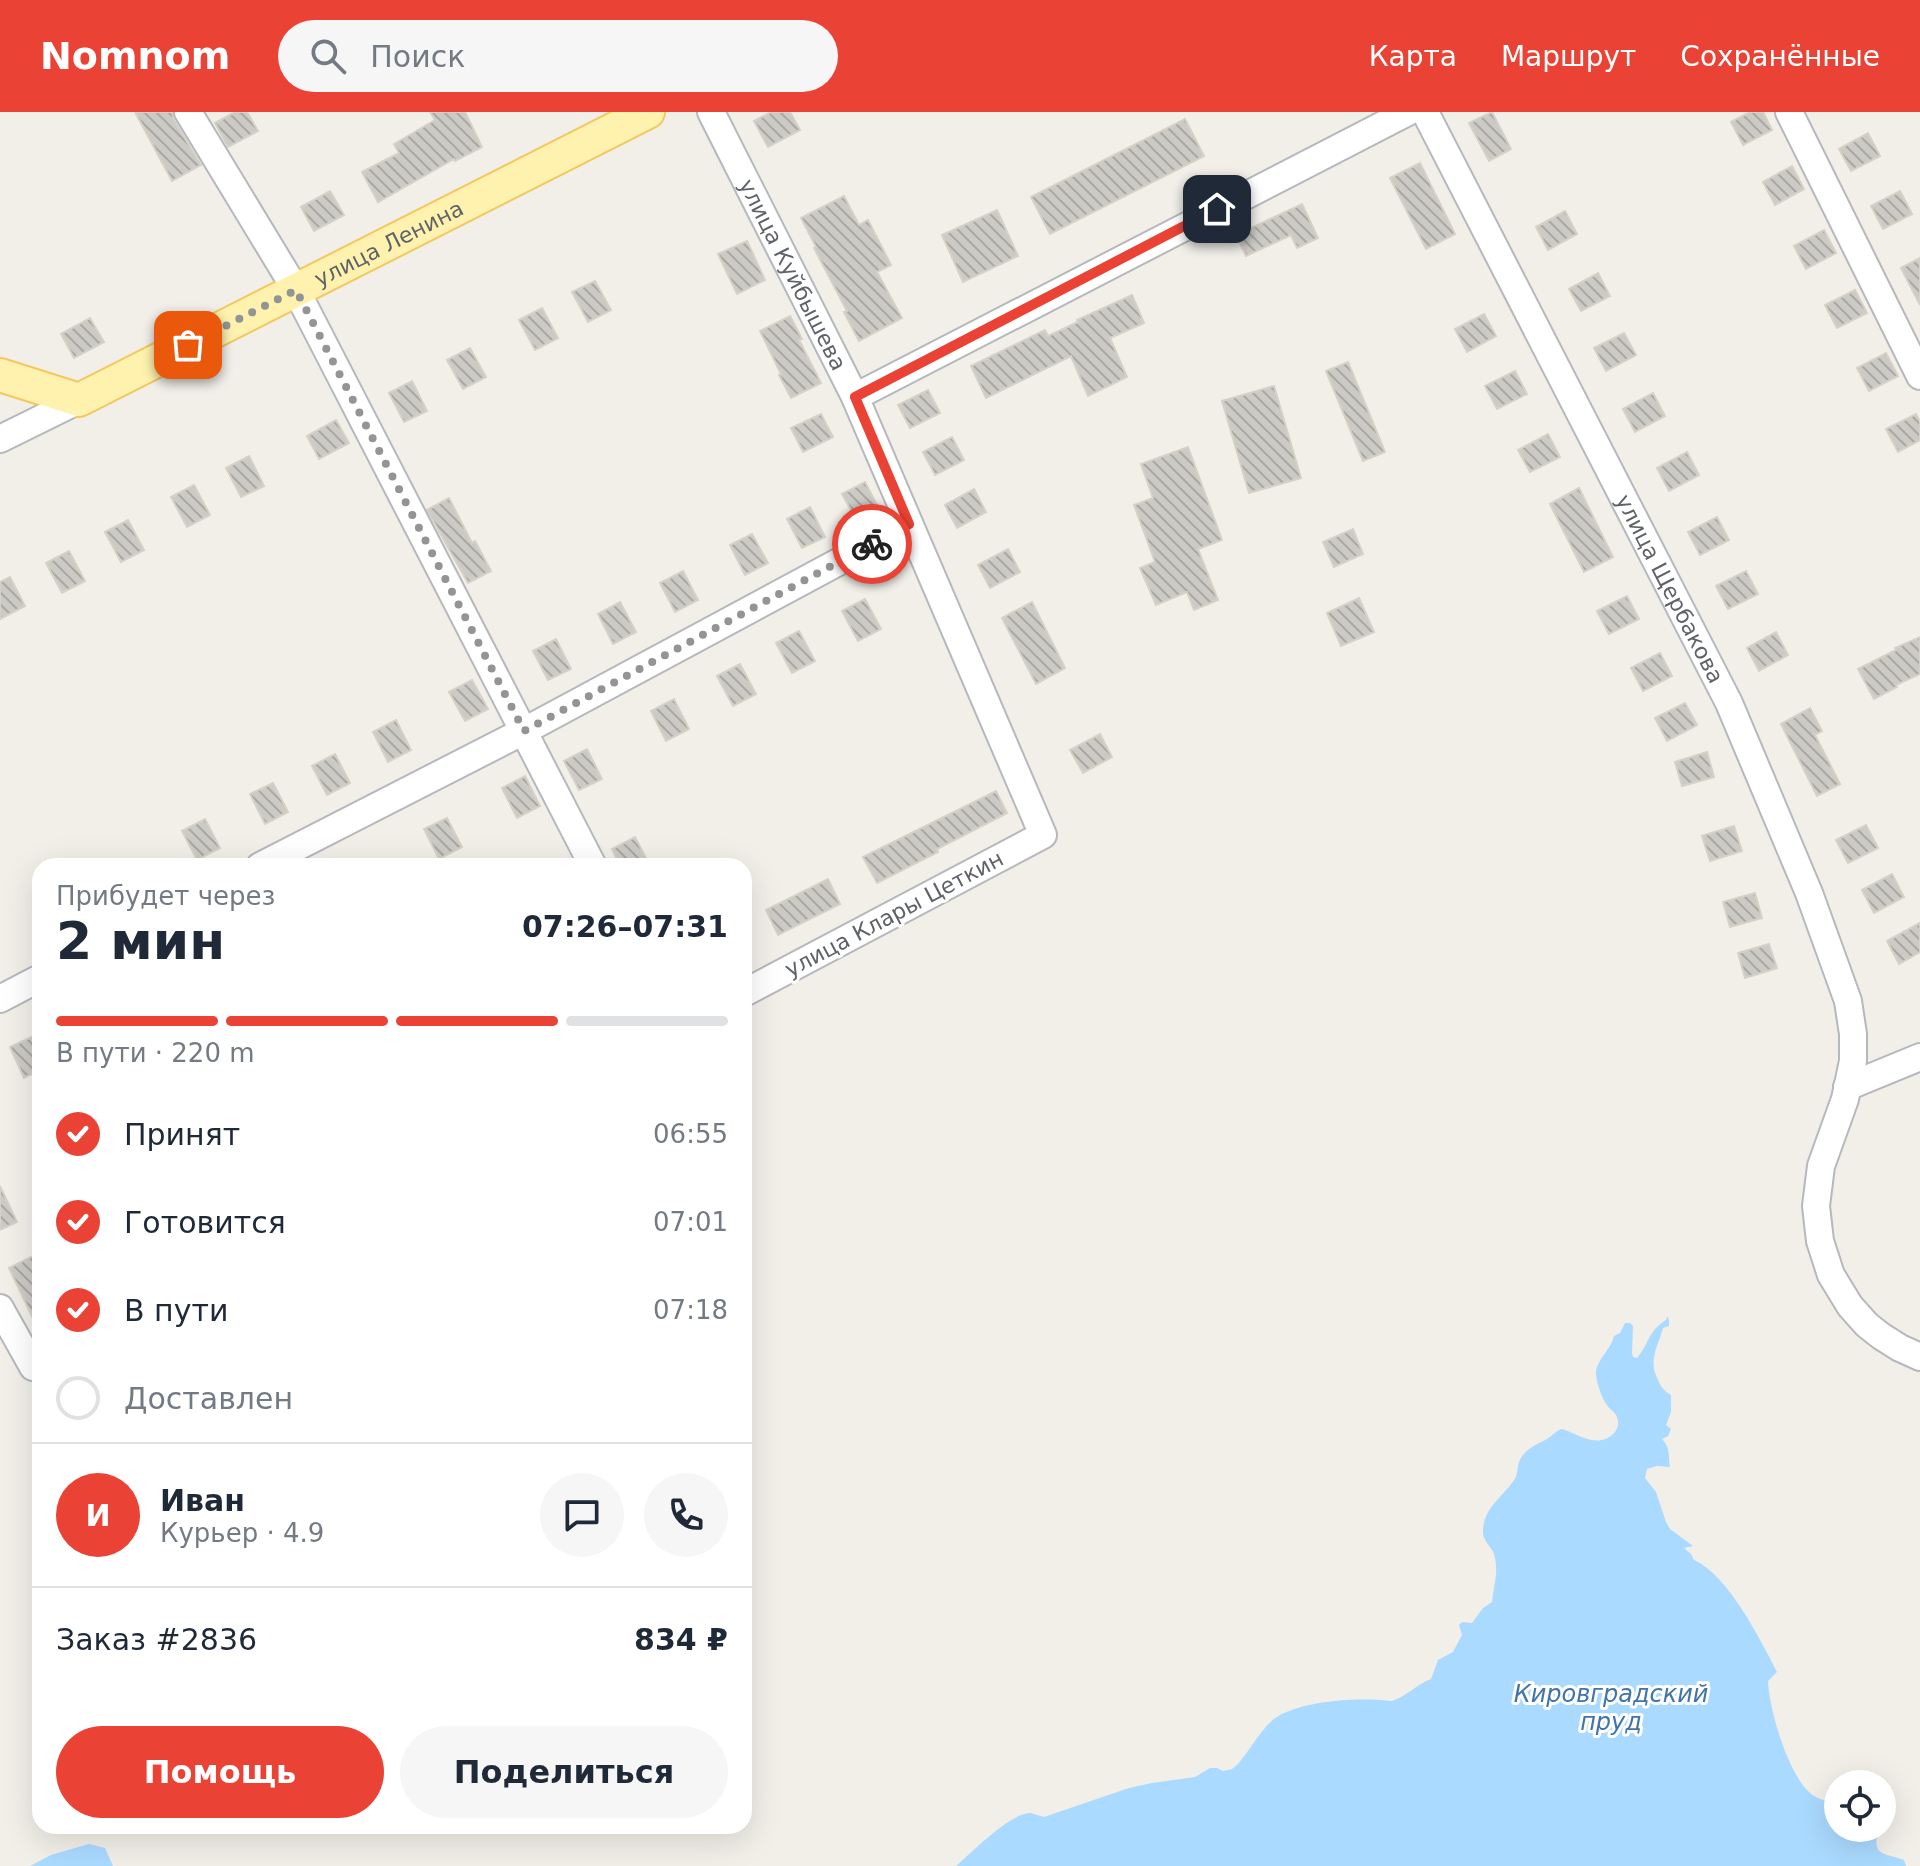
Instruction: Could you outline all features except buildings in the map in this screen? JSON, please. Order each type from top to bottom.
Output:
[{"type":"main road","name":"улица Ленина","points":[[79,400],[648,112]]},
{"type":"main road","points":[[0,375],[79,400]]},
{"type":"street","points":[[188,112],[296,290],[589,858]]},
{"type":"street","name":"улица Куйбышева","points":[[711,112],[855,397],[1043,835]]},
{"type":"street","points":[[855,397],[1408,112]]},
{"type":"street","name":"улица Щербакова","points":[[1425,112],[1729,703],[1809,893],[1848,1001],[1853,1034],[1853,1061],[1847,1087],[1821,1166],[1816,1206],[1820,1241],[1831,1275],[1850,1306],[1881,1336],[1920,1357]]},
{"type":"street","points":[[1789,112],[1920,376]]},
{"type":"street","name":"улица Ленина","points":[[0,439],[79,400]]},
{"type":"street","points":[[276,858],[524,731],[909,524]]},
{"type":"street","name":"улица Клары Цеткин","points":[[752,989],[1043,835]]},
{"type":"street","points":[[0,999],[32,982]]},
{"type":"street","points":[[1847,1087],[1920,1057]]},
{"type":"street","points":[[0,1308],[32,1359]]},
{"type":"water","name":"Кировградский пруд","points":[[1667,1316],[1669,1326],[1663,1328],[1654,1354],[1654,1366],[1660,1385],[1671,1395],[1671,1412],[1666,1425],[1671,1429],[1668,1436],[1662,1439],[1668,1449],[1670,1467],[1647,1469],[1645,1478],[1656,1492],[1670,1529],[1693,1546],[1684,1548],[1731,1593],[1777,1672],[1768,1681],[1772,1709],[1796,1775],[1805,1788],[1824,1800],[1824,1842],[1876,1842],[1883,1854],[1904,1860],[1906,1866],[956,1866],[992,1834],[1023,1814],[1044,1817],[1129,1788],[1195,1777],[1210,1768],[1223,1771],[1232,1769],[1269,1724],[1285,1713],[1331,1701],[1392,1701],[1431,1679],[1438,1660],[1453,1652],[1462,1635],[1459,1625],[1462,1622],[1472,1623],[1492,1602],[1496,1566],[1494,1554],[1483,1535],[1484,1524],[1490,1510],[1515,1478],[1521,1458],[1562,1429],[1596,1441],[1615,1432],[1618,1419],[1600,1391],[1596,1375],[1598,1365],[1625,1323],[1633,1326],[1632,1353],[1637,1358],[1652,1333]]},
{"type":"water","points":[[89,1844],[105,1848],[113,1866],[30,1866],[51,1855]]},
{"type":"way so far","points":[[188,345],[296,290],[524,731],[872,544]]},
{"type":"route","points":[[872,544],[909,524],[855,397],[1217,209]]}]
